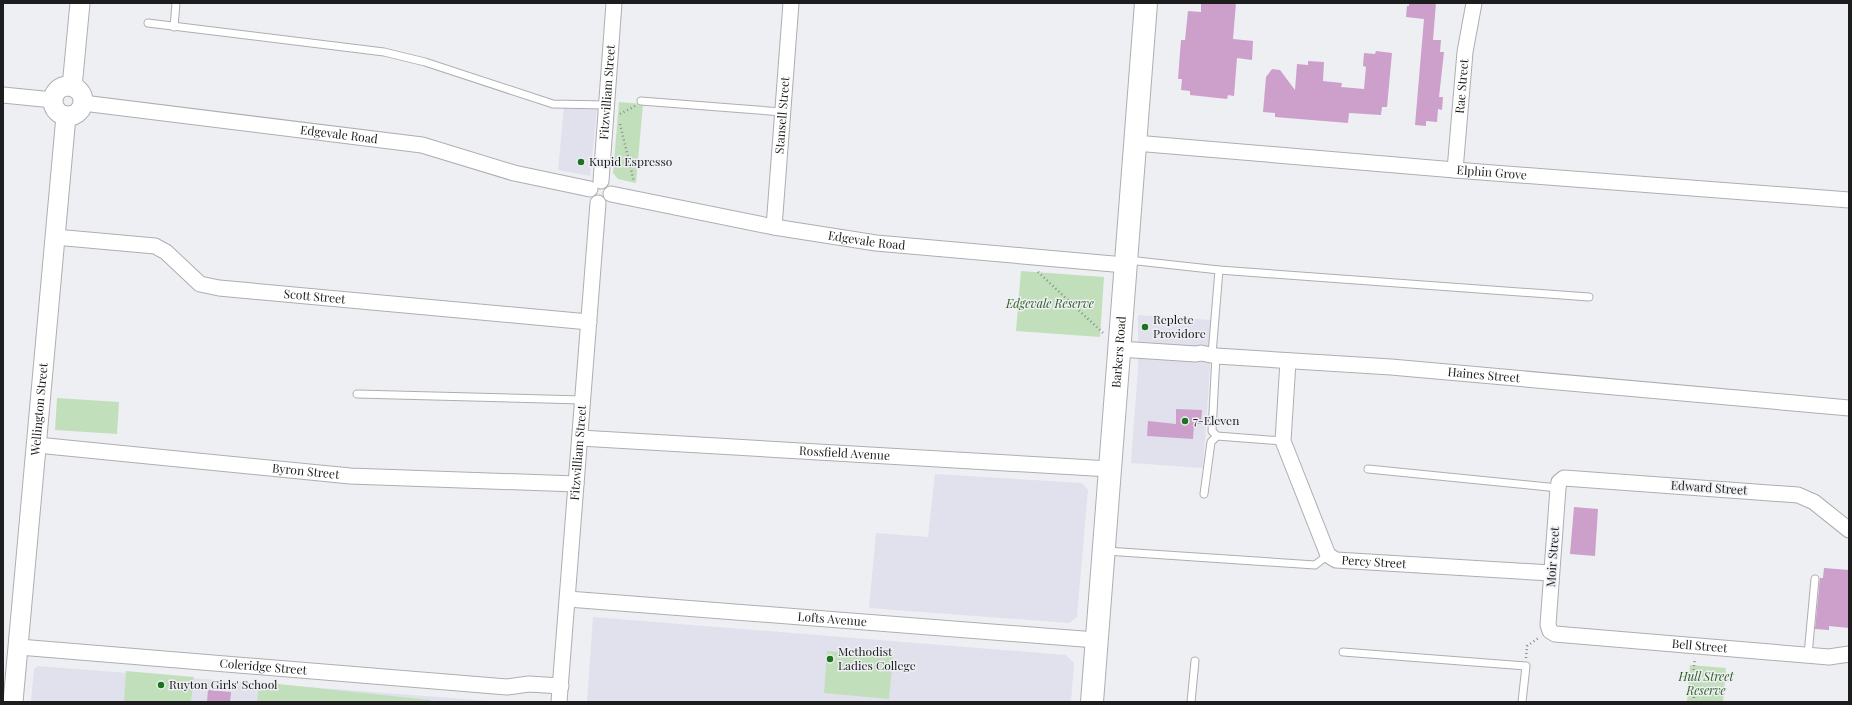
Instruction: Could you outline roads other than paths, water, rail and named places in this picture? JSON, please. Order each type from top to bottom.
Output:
[{"type":"main road","name":"Barkers Road","points":[[1092,702],[1146,3]]},
{"type":"street","points":[[72,87],[80,3]]},
{"type":"street","name":"Fitzwilliam Street","points":[[595,185],[607,105],[614,3]]},
{"type":"street","name":"Stansell Street","points":[[774,227],[791,3]]},
{"type":"street","name":"Rae Street","points":[[1455,170],[1465,52],[1474,3]]},
{"type":"street","points":[[64,87],[72,87],[77,89],[82,94],[83,103],[82,108],[76,114],[66,116],[58,113],[53,100],[57,90],[64,87]]},
{"type":"street","points":[[3,95],[53,100]]},
{"type":"street","name":"Edgevale Road","points":[[83,103],[422,145],[514,174],[595,185]]},
{"type":"street","name":"Wellington Street","points":[[13,702],[66,116]]},
{"type":"street","name":"Elphin Grove","points":[[1135,143],[1455,170],[1849,200]]},
{"type":"street","points":[[608,184],[611,194],[607,200],[598,203],[592,199],[595,185],[608,184]]},
{"type":"street","name":"Edgevale Road","points":[[611,194],[774,227],[876,243],[1023,257],[1126,262]]},
{"type":"street","name":"Fitzwilliam Street","points":[[560,695],[598,203]]},
{"type":"street","name":"Scott Street","points":[[55,237],[155,246],[166,252],[200,284],[219,288],[589,322]]},
{"type":"street","name":"Haines Street","points":[[1119,349],[1399,368],[1849,408]]},
{"type":"street","name":"Percy Street","points":[[1288,361],[1283,441],[1328,555],[1336,560],[1551,573]]},
{"type":"street","name":"Rossfield Avenue","points":[[580,438],[1110,469]]},
{"type":"street","name":"Byron Street","points":[[37,445],[350,476],[576,484]]},
{"type":"street","name":"Edward Street","points":[[1558,485],[1564,478],[1798,495],[1814,502],[1849,530]]},
{"type":"street","name":"Moir Street","points":[[1550,631],[1548,625],[1558,485]]},
{"type":"street","name":"Lofts Avenue","points":[[568,600],[1096,640]]},
{"type":"street","name":"Bell Street","points":[[1550,631],[1555,634],[1829,657],[1849,654]]},
{"type":"street","name":"Coleridge Street","points":[[19,647],[507,687],[527,692],[560,695]]},
{"type":"lane","points":[[174,27],[176,3]]},
{"type":"lane","points":[[148,23],[384,52],[425,62],[553,104],[607,105]]},
{"type":"lane","points":[[641,101],[782,112]]},
{"type":"lane","points":[[1126,262],[1590,297]]},
{"type":"lane","points":[[1219,270],[1214,355],[1212,431],[1217,436],[1283,441]]},
{"type":"lane","points":[[357,394],[583,400]]},
{"type":"lane","points":[[1204,494],[1211,442],[1217,436]]},
{"type":"lane","points":[[1368,469],[1558,485]]},
{"type":"lane","points":[[1104,550],[1315,565],[1328,555]]},
{"type":"lane","points":[[1808,655],[1815,579]]},
{"type":"lane","points":[[1342,652],[1526,666],[1522,702]]},
{"type":"lane","points":[[1191,702],[1195,661]]},
{"type":"place","name":"Kupid Espresso","points":[[581,162]]},
{"type":"place","name":"Replete Providore","points":[[1145,327]]},
{"type":"place","name":"7-Eleven","points":[[1185,421]]},
{"type":"place","name":"Methodist Ladies College","points":[[830,659]]},
{"type":"place","name":"Ruyton Girls' School","points":[[161,685]]},
{"type":"park label","name":"Edgevale Reserve","points":[[1050,304]]},
{"type":"park label","name":"Hull Street Reserve","points":[[1706,684]]}]
